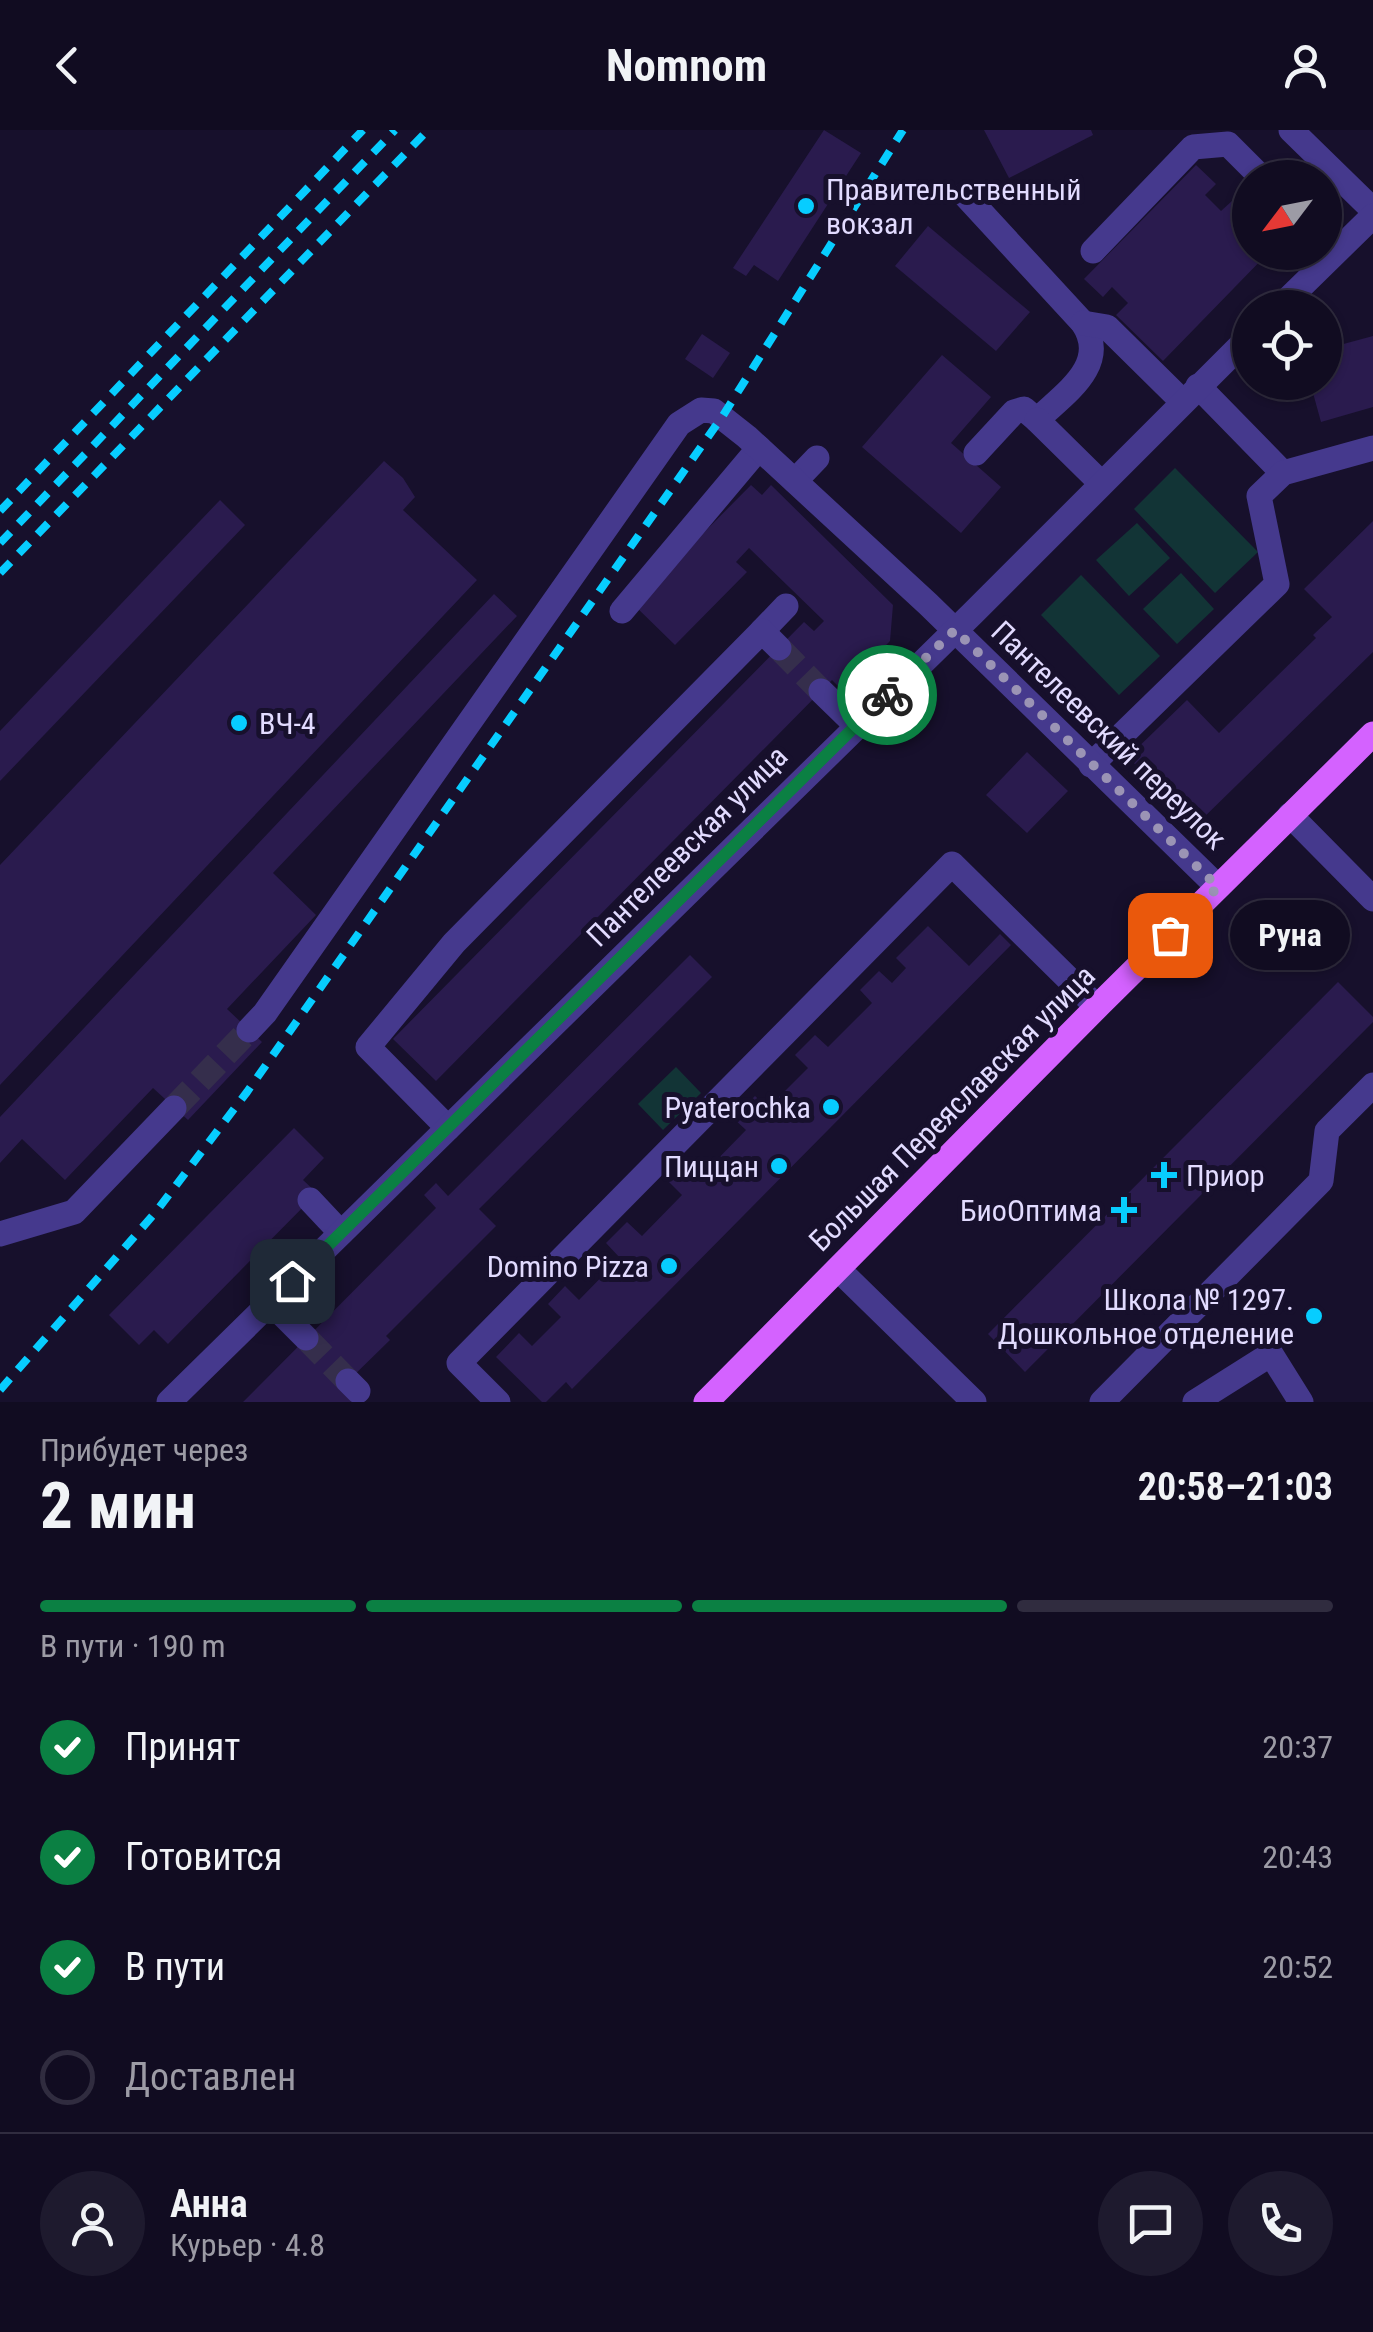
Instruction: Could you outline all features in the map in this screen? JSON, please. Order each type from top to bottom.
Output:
[{"type":"main road","name":"Большая Переяславская улица","points":[[706,1402],[1096,1007],[1373,734]]},
{"type":"street","points":[[1292,130],[1373,213],[1342,237]]},
{"type":"street","points":[[1093,251],[1193,147],[1228,144],[1244,160]]},
{"type":"street","points":[[965,194],[1083,323],[1092,346],[1087,371],[1037,420]]},
{"type":"street","points":[[1294,290],[1311,270]]},
{"type":"street","points":[[1083,323],[1106,327],[1283,473]]},
{"type":"street","name":"Пантелеевская улица","points":[[169,1402],[1232,353]]},
{"type":"street","points":[[976,453],[1018,410],[1029,412],[1101,483]]},
{"type":"street","name":"Пантелеевский переулок","points":[[249,1030],[265,1013],[680,424],[689,415],[714,411],[753,442],[955,630],[1218,887]]},
{"type":"street","points":[[622,611],[753,442]]},
{"type":"street","points":[[1091,765],[1276,584],[1259,496],[1283,473],[1373,448]]},
{"type":"street","points":[[795,481],[816,458]]},
{"type":"street","points":[[448,1128],[368,1046],[454,942],[770,640],[786,606]]},
{"type":"street","points":[[822,690],[856,725]]},
{"type":"street","points":[[1290,815],[1373,899]]},
{"type":"street","points":[[482,1397],[459,1363],[952,864],[1096,1007]]},
{"type":"street","points":[[1102,1402],[1321,1181],[1327,1132],[1373,1085]]},
{"type":"street","points":[[0,1234],[74,1212],[174,1108]]},
{"type":"street","points":[[310,1200],[341,1233]]},
{"type":"street","points":[[838,1269],[974,1402]]},
{"type":"street","points":[[271,1303],[306,1338]]},
{"type":"street","points":[[1195,1402],[1271,1354],[1301,1402]]},
{"type":"green space","points":[[1175,468],[1258,552],[1215,593],[1134,509]]},
{"type":"green space","points":[[1137,523],[1170,558],[1129,596],[1096,560]]},
{"type":"green space","points":[[1181,573],[1214,609],[1177,644],[1143,609]]},
{"type":"green space","points":[[1081,575],[1160,656],[1119,695],[1041,615]]},
{"type":"green space","points":[[676,1067],[701,1093],[663,1130],[638,1104]]},
{"type":"building","points":[[824,130],[861,153],[778,281],[754,265],[746,276],[733,268]]},
{"type":"building","points":[[984,130],[1091,130],[1093,135],[1009,178]]},
{"type":"building","points":[[1196,165],[1216,184],[1205,195],[1221,211],[1232,201],[1232,270],[1251,270],[1163,361],[1116,315],[1128,303],[1112,287],[1103,297],[1084,279]]},
{"type":"building","points":[[928,226],[1030,312],[996,351],[895,266]]},
{"type":"building","points":[[702,334],[730,353],[713,378],[685,359]]},
{"type":"building","points":[[1373,336],[1373,407],[1321,422],[1315,400],[1342,400],[1342,344]]},
{"type":"building","points":[[942,355],[991,397],[951,443],[1001,487],[961,533],[862,447]]},
{"type":"building","name":"ВЧ-4","points":[[384,461],[403,478],[415,497],[403,510],[477,580],[0,1085],[0,865]]},
{"type":"building","points":[[751,485],[762,495],[771,485],[893,605],[890,641],[842,690],[832,680],[436,1081],[393,1039],[804,622],[814,631],[824,621],[749,548],[736,562],[747,572],[675,645],[633,604]]},
{"type":"building","points":[[220,500],[245,525],[0,781],[0,731]]},
{"type":"building","points":[[1373,521],[1373,652],[1195,826],[1128,757],[1187,700],[1219,733],[1316,638],[1313,635],[1332,617],[1304,589]]},
{"type":"building","points":[[494,594],[517,616],[273,873],[316,915],[227,1009],[262,1042],[188,1120],[153,1088],[65,1180],[22,1139],[0,1163],[0,1117]]},
{"type":"building","points":[[1027,752],[1068,791],[1027,833],[986,795]]},
{"type":"building","points":[[928,926],[969,966],[1000,934],[1011,945],[572,1389],[566,1382],[542,1402],[496,1357],[519,1333],[532,1346],[561,1317],[548,1304],[565,1286],[579,1300],[620,1258],[606,1243],[627,1222],[642,1236],[682,1195],[668,1181],[689,1160],[703,1174],[746,1130],[733,1118],[755,1096],[768,1108],[808,1068],[795,1055],[815,1035],[828,1047],[872,1003],[860,990],[879,971],[892,983],[906,968],[896,958]]},
{"type":"building","points":[[690,955],[712,977],[479,1209],[496,1226],[386,1336],[390,1340],[344,1385],[361,1402],[243,1402],[436,1208],[424,1195],[436,1183],[448,1196]]},
{"type":"building","points":[[1338,982],[1373,1017],[1373,1022],[1025,1372],[988,1334]]},
{"type":"building","points":[[294,1128],[324,1158],[303,1180],[317,1193],[168,1344],[154,1330],[139,1345],[109,1315]]},
{"type":"tunnel","points":[[779,648],[821,691]]},
{"type":"tunnel","points":[[174,1108],[249,1030]]},
{"type":"tunnel","points":[[306,1338],[348,1381]]},
{"type":"railway","points":[[0,511],[363,130]]},
{"type":"railway","points":[[0,543],[395,130]]},
{"type":"railway","points":[[0,573],[428,130]]},
{"type":"railway","points":[[0,1390],[155,1213],[247,1092],[722,417],[903,130]]},
{"type":"way so far","points":[[887,695],[955,630],[1218,887],[1170,935]]},
{"type":"place","name":"Правительственный вокзал","points":[[806,206]]},
{"type":"place","name":"ВЧ-4","points":[[239,723]]},
{"type":"place","name":"Руна","points":[[1170,935]]},
{"type":"place","name":"Pyaterochka","points":[[831,1107]]},
{"type":"place","name":"Пиццан","points":[[779,1166]]},
{"type":"place","name":"Приор","points":[[1164,1175]]},
{"type":"place","name":"БиоОптима","points":[[1124,1210]]},
{"type":"place","name":"Domino Pizza","points":[[669,1266]]},
{"type":"place","name":"Школа № 1297. Дошкольное отделение","points":[[1314,1316]]},
{"type":"route","points":[[292,1281],[887,695]]}]
